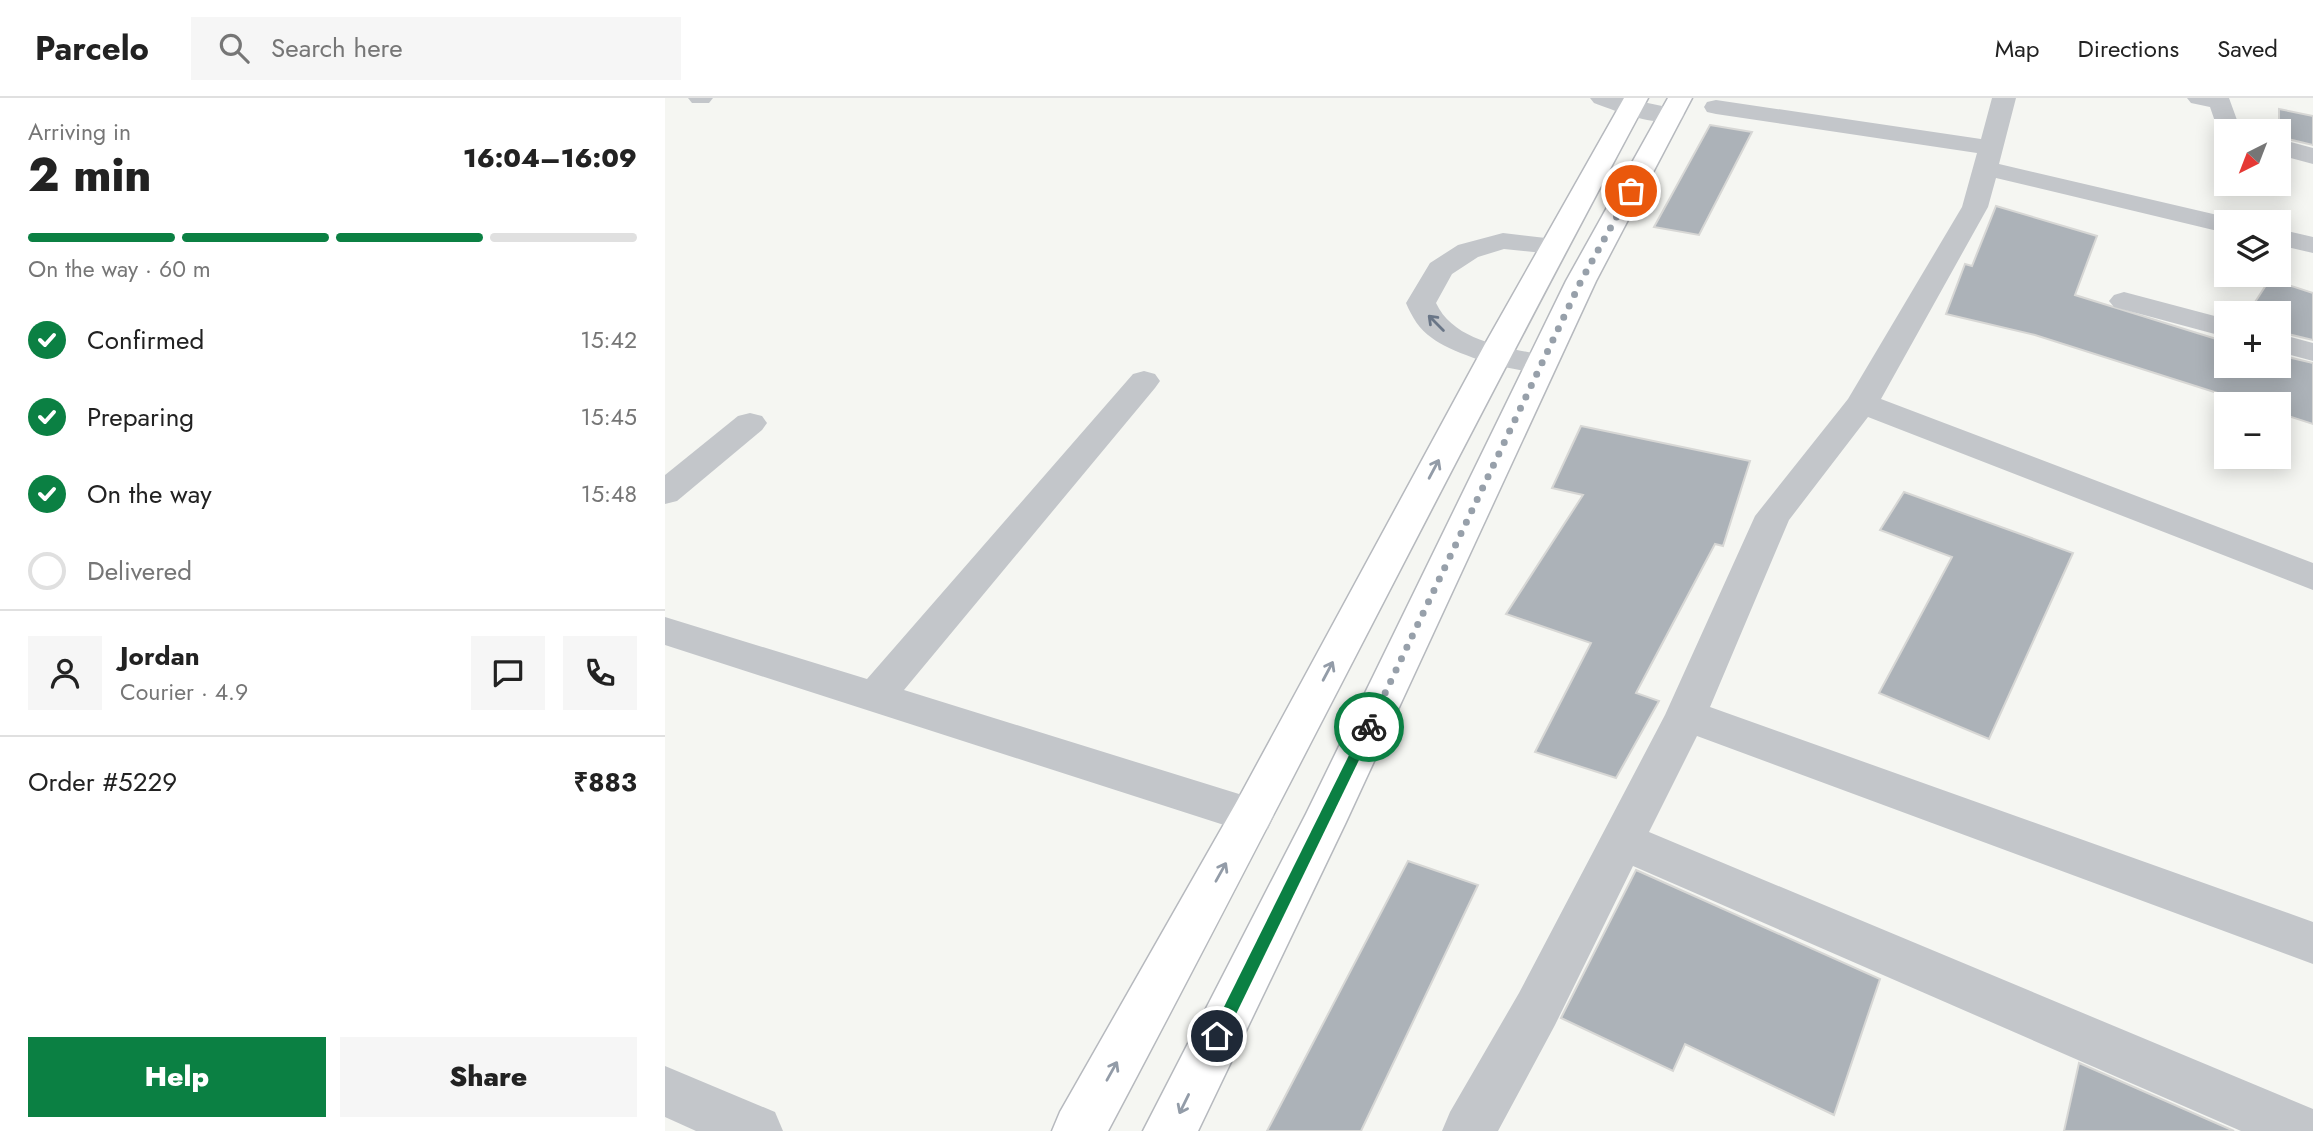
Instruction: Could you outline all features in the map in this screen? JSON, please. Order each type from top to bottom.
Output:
[{"type":"main road","points":[[1079,1131],[1251,816],[1553,246],[1622,101]]},
{"type":"main road","points":[[1170,1131],[1324,822],[1581,281],[1689,107]]},
{"type":"street","points":[[1469,1131],[1537,1009],[1686,715],[1773,516],[1862,403],[1975,207],[2004,98]]},
{"type":"street","points":[[2199,98],[2220,102],[2225,119]]},
{"type":"street","points":[[1622,101],[1689,107],[1988,158],[2214,222]]},
{"type":"street","points":[[2291,150],[2313,156]]},
{"type":"street","points":[[2291,240],[2313,245]]},
{"type":"street","points":[[1541,364],[1496,353],[1452,337],[1431,322],[1421,303],[1440,269],[1468,251],[1503,242],[1553,246]]},
{"type":"street","points":[[2124,300],[2214,325]]},
{"type":"street","points":[[2291,346],[2313,352]]},
{"type":"street","points":[[875,697],[1144,380]]},
{"type":"street","points":[[1862,403],[2313,577]]},
{"type":"street","points":[[665,493],[750,423]]},
{"type":"street","points":[[665,631],[1251,816]]},
{"type":"street","points":[[1686,715],[2313,943]]},
{"type":"street","points":[[1622,841],[2303,1131]]},
{"type":"street","points":[[665,1091],[756,1131]]},
{"type":"building","points":[[2279,109],[2313,116],[2313,145],[2291,140],[2291,119],[2279,119]]},
{"type":"building","points":[[1710,125],[1752,132],[1699,235],[1654,227]]},
{"type":"building","points":[[1996,206],[2097,236],[2075,295],[2214,338],[2214,378],[2291,378],[2291,358],[2313,363],[2313,424],[2291,417],[2291,392],[2214,392],[2035,335],[1946,314],[1965,264],[1972,266]]},
{"type":"building","points":[[2291,286],[2313,293],[2313,340],[2291,335],[2291,301],[2256,301],[2265,287]]},
{"type":"building","points":[[1581,426],[1750,461],[1723,546],[1715,544],[1636,693],[1659,701],[1616,778],[1535,752],[1591,643],[1506,614],[1583,495],[1552,488]]},
{"type":"building","points":[[1904,492],[2073,553],[1989,739],[1879,693],[1952,557],[1880,530]]},
{"type":"building","points":[[1408,861],[1478,885],[1361,1131],[1267,1131]]},
{"type":"building","points":[[1636,870],[1880,979],[1834,1115],[1685,1044],[1673,1071],[1561,1018]]},
{"type":"building","points":[[2079,1063],[2234,1131],[2064,1131]]},
{"type":"way so far","points":[[1369,727],[1581,281],[1631,191]]},
{"type":"route","points":[[1217,1036],[1369,727]]}]
